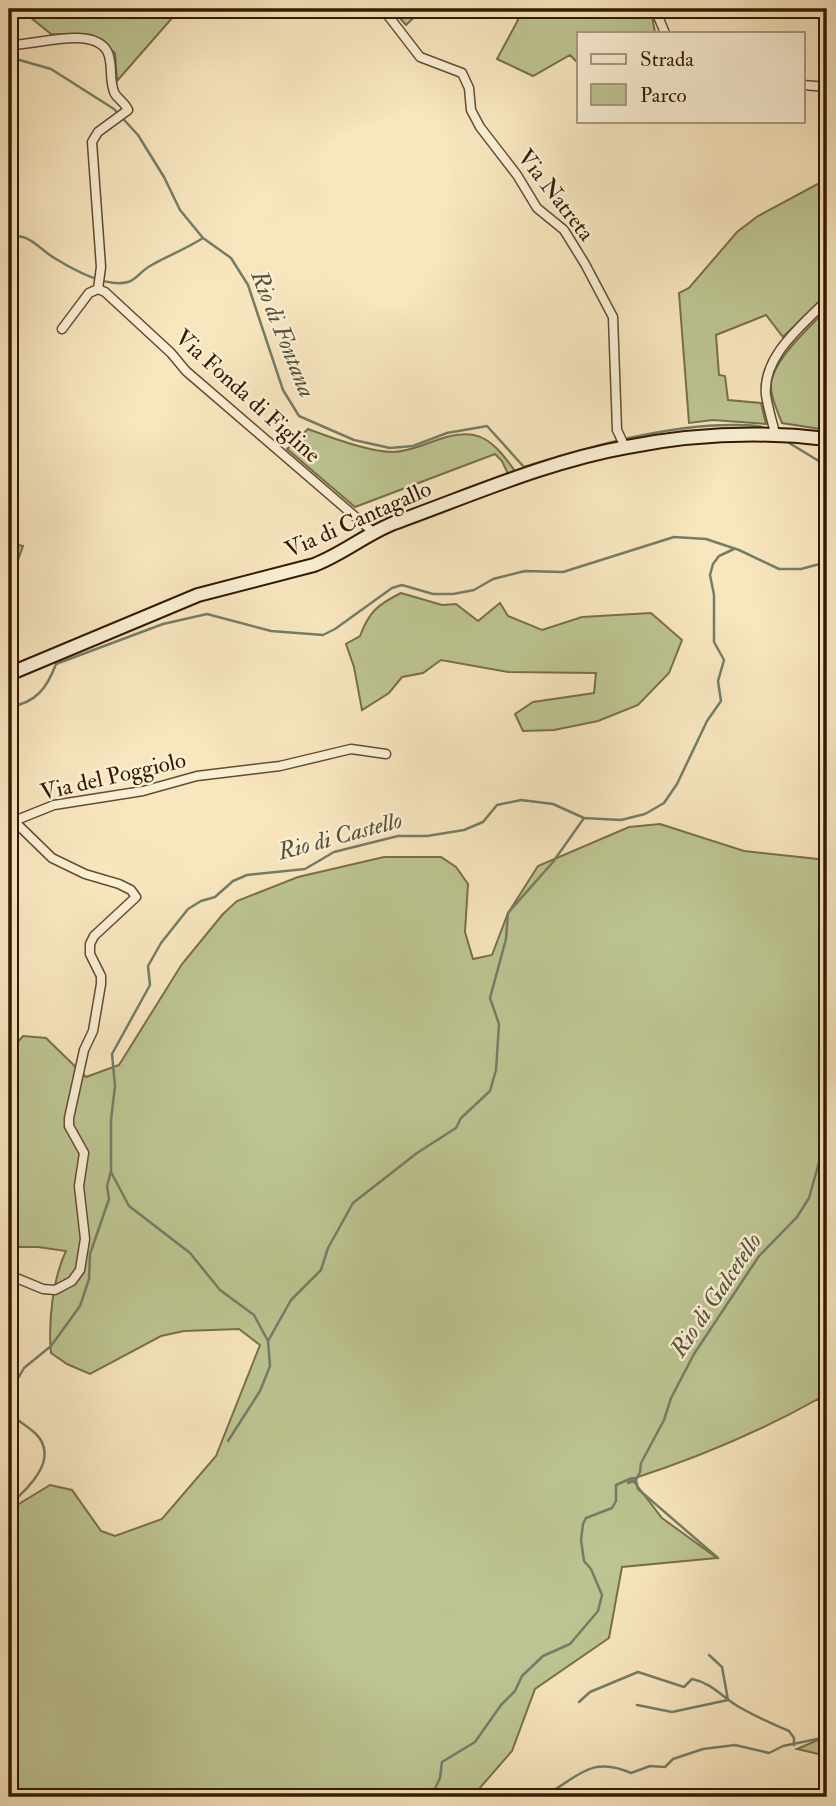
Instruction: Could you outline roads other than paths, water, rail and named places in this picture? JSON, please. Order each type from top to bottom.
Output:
[{"type":"street","name":"Via Natreta","points":[[383,9],[420,57],[462,73],[469,88],[471,110],[480,127],[517,175],[537,208],[564,230],[585,264],[613,317],[617,430],[623,443]]},
{"type":"street","points":[[655,9],[665,32]]},
{"type":"street","points":[[9,45],[58,38],[90,40],[102,44],[109,54],[115,94],[128,110],[98,132],[92,142],[101,267],[98,289],[89,293],[62,329]]},
{"type":"street","points":[[804,85],[827,87]]},
{"type":"street","name":"Via Fonda di Figline","points":[[98,289],[105,292],[172,353],[186,371],[373,532]]},
{"type":"street","points":[[771,434],[766,395],[766,379],[771,366],[780,349],[827,300]]},
{"type":"street","name":"Via di Cantagallo","points":[[12,673],[198,595],[314,565],[332,558],[373,532],[515,479],[623,443],[712,435],[771,434],[827,439]]},
{"type":"street","points":[[9,645],[12,650],[9,658],[12,673]]},
{"type":"street","name":"Via del Poggiolo","points":[[11,823],[54,805],[143,791],[197,776],[280,766],[351,749],[386,754]]},
{"type":"street","points":[[9,1275],[43,1289],[55,1290],[72,1281],[80,1270],[85,1239],[79,1186],[83,1153],[69,1126],[69,1118],[84,1049],[93,1031],[101,984],[101,976],[90,954],[90,944],[94,936],[136,897],[131,890],[119,884],[85,874],[52,858],[22,828],[11,823]]},
{"type":"waterway","name":"Rio di Fontana","points":[[9,57],[51,69],[114,109],[138,135],[164,177],[180,210],[203,238],[231,258],[248,285],[283,390],[299,416],[354,440],[390,448],[413,446],[447,433],[487,426],[524,467],[603,444],[658,432],[713,425],[760,426],[766,429]]},
{"type":"waterway","points":[[9,238],[16,236],[28,239],[81,273],[119,283],[131,281],[150,266],[203,238]]},
{"type":"waterway","name":"Rio di Fontana","points":[[786,441],[827,466]]},
{"type":"waterway","points":[[9,707],[26,702],[39,693],[56,664],[163,624],[207,614],[271,631],[323,635],[392,588],[402,585],[433,594],[453,594],[474,590],[493,579],[525,571],[563,572],[674,537],[706,539],[739,550],[779,569],[801,569],[827,562]]},
{"type":"waterway","name":"Rio di Castello","points":[[9,1394],[24,1368],[51,1346],[80,1306],[89,1279],[90,1254],[109,1199],[107,1186],[111,1171],[111,1120],[115,1086],[112,1054],[150,985],[148,966],[161,943],[188,909],[215,897],[233,881],[247,875],[305,869],[334,852],[398,836],[427,836],[464,830],[483,822],[497,805],[521,800],[553,804],[584,818],[621,820],[645,814],[664,803],[677,784],[707,721],[721,701],[718,681],[724,660],[714,642],[714,595],[710,575],[719,556],[734,549]]},
{"type":"waterway","points":[[268,1341],[291,1300],[321,1270],[328,1248],[353,1203],[417,1153],[456,1128],[461,1118],[490,1091],[496,1070],[499,1024],[490,998],[506,939],[508,913],[553,862],[584,818]]},
{"type":"waterway","name":"Rio di Galcetello","points":[[408,1797],[434,1791],[440,1778],[442,1762],[475,1742],[501,1705],[515,1691],[522,1676],[543,1656],[570,1644],[598,1611],[602,1595],[591,1569],[584,1561],[581,1540],[583,1524],[586,1518],[612,1508],[616,1501],[616,1485],[632,1478],[628,1483],[636,1480],[641,1463],[694,1354],[759,1256],[797,1217],[809,1198],[827,1134]]},
{"type":"waterway","points":[[111,1172],[129,1206],[190,1253],[220,1290],[254,1315],[268,1341],[270,1366],[260,1391],[228,1441]]},
{"type":"waterway","name":"Rio di Castello","points":[[9,1413],[35,1433],[45,1453],[39,1472],[25,1491],[9,1505]]},
{"type":"waterway","name":"Rio di Galcetello","points":[[636,1480],[638,1489],[718,1558]]},
{"type":"waterway","points":[[637,1705],[672,1712],[728,1700],[722,1667],[709,1655]]},
{"type":"waterway","points":[[579,1702],[590,1692],[638,1672],[684,1687],[692,1679],[711,1687],[745,1710],[789,1731],[794,1738],[794,1745]]},
{"type":"waterway","points":[[542,1797],[593,1768],[604,1766],[631,1773],[650,1766],[665,1767],[673,1759],[703,1749],[735,1745],[769,1753],[783,1746],[827,1737]]}]
